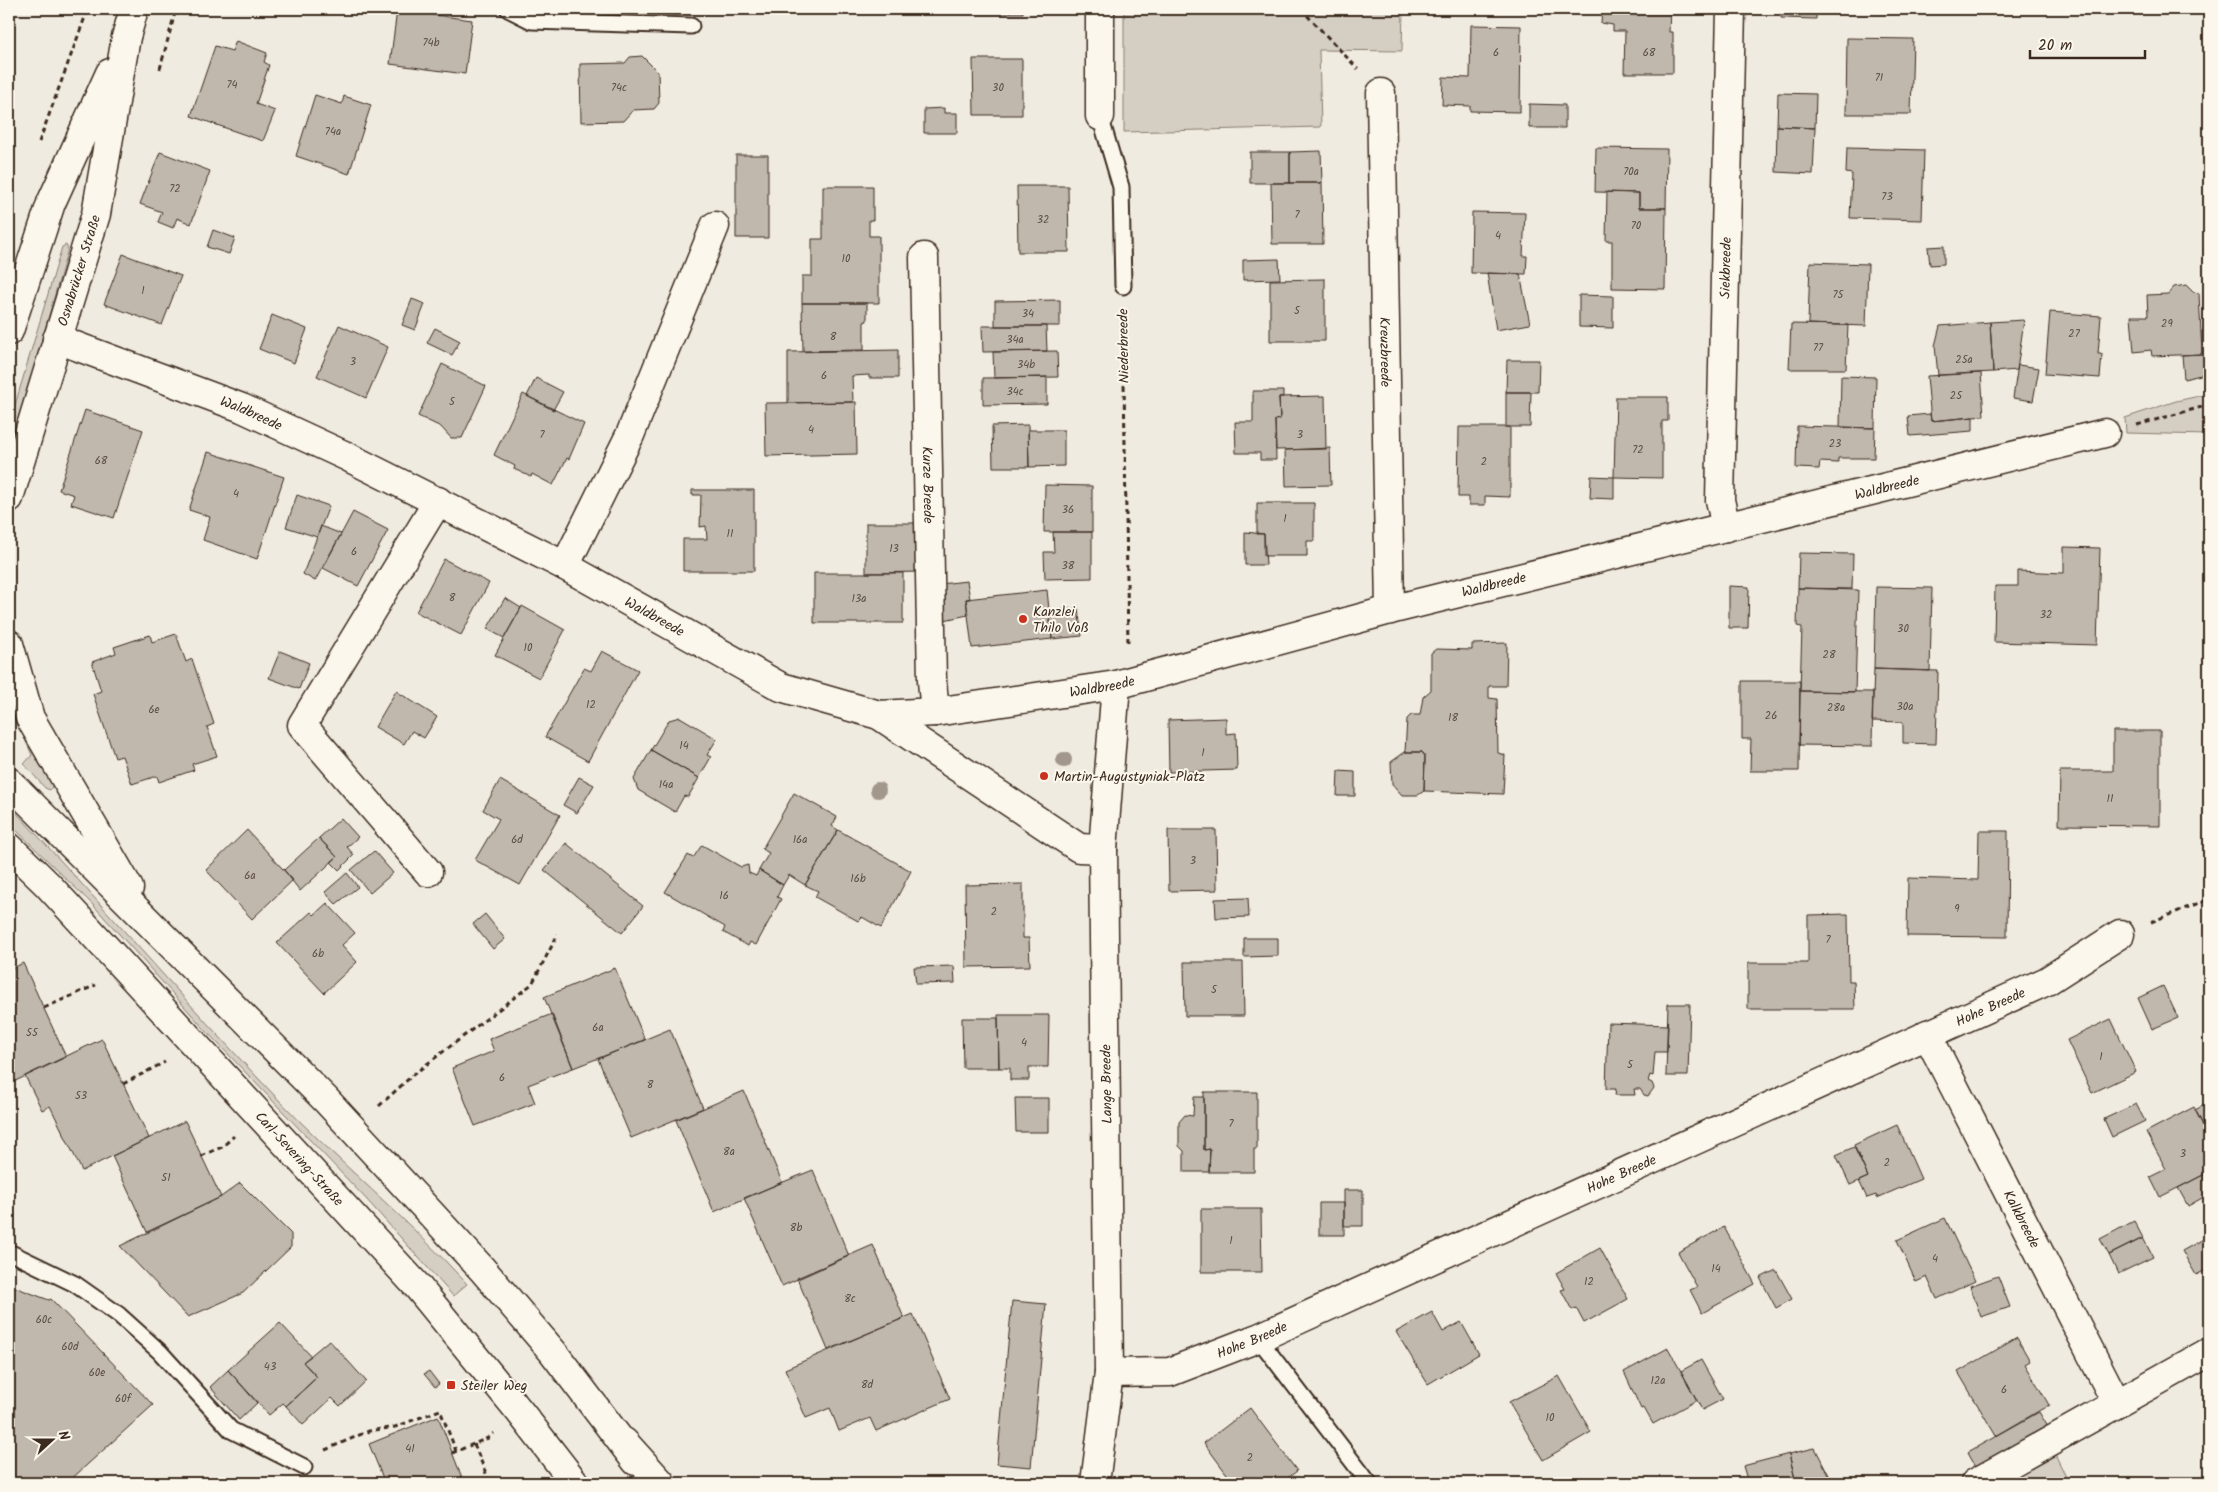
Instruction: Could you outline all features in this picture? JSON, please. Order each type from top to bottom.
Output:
[{"type":"main road","name":"Osnabrücker Straße","points":[[9,498],[96,214],[126,37],[134,9]]},
{"type":"main road","points":[[1100,9],[1100,116]]},
{"type":"main road","name":"Siekbreede","points":[[1726,527],[1720,500],[1731,9]]},
{"type":"main road","name":"Osnabrücker Straße","points":[[9,330],[51,203],[126,37]]},
{"type":"main road","name":"Kreuzbreede","points":[[1381,93],[1390,610]]},
{"type":"main road","points":[[565,566],[630,435],[715,226]]},
{"type":"main road","name":"Kurze Breede","points":[[924,257],[932,681],[935,712]]},
{"type":"main road","name":"Waldbreede","points":[[57,339],[242,408],[438,501],[565,566],[781,687],[879,715],[1079,848],[1103,849]]},
{"type":"main road","name":"Waldbreede","points":[[879,715],[935,712],[1116,685],[1390,610],[2105,433]]},
{"type":"main road","points":[[428,872],[302,725],[438,501]]},
{"type":"main road","points":[[9,644],[30,718],[150,923]]},
{"type":"main road","name":"Lange Breede","points":[[1095,1483],[1109,1373],[1103,849],[1116,685]]},
{"type":"main road","points":[[9,782],[326,1100],[482,1269],[553,1352],[624,1442],[661,1483]]},
{"type":"main road","name":"Carl-Severing-Straße","points":[[9,847],[48,884],[417,1286],[520,1412],[575,1483]]},
{"type":"main road","points":[[9,863],[48,884]]},
{"type":"main road","name":"Hohe Breede","points":[[1109,1373],[1170,1372],[1258,1338],[1927,1034],[2048,981],[2120,934]]},
{"type":"main road","name":"Kalkbreede","points":[[1927,1034],[2116,1402]]},
{"type":"main road","points":[[1975,1483],[2116,1402],[2209,1352]]},
{"type":"main road","points":[[624,1442],[650,1483]]},
{"type":"lane","points":[[508,9],[532,20],[690,26]]},
{"type":"lane","points":[[1100,116],[1122,187],[1123,286]]},
{"type":"lane","points":[[9,1252],[75,1284],[119,1315],[160,1352],[231,1430],[304,1467]]},
{"type":"lane","points":[[1258,1338],[1369,1483]]},
{"type":"path","points":[[36,149],[88,9]]},
{"type":"path","points":[[160,69],[176,9]]},
{"type":"path","points":[[1301,9],[1381,93]]},
{"type":"path","name":"Niederbreede","points":[[1116,685],[1128,649],[1123,286]]},
{"type":"path","points":[[2105,433],[2209,405]]},
{"type":"path","points":[[2120,934],[2209,899]]},
{"type":"path","points":[[379,1106],[414,1074],[532,984],[558,934]]},
{"type":"path","points":[[44,1008],[105,982],[122,966]]},
{"type":"path","points":[[123,1084],[162,1065],[190,1039]]},
{"type":"path","points":[[320,1452],[369,1431],[395,1428],[440,1410],[454,1452],[488,1438],[520,1412]]},
{"type":"path","points":[[474,1444],[490,1483]]},
{"type":"shaded area","points":[[1124,9],[1403,9],[1402,51],[1319,50],[1321,127],[1124,132]]},
{"type":"shaded area","points":[[9,143],[17,147],[9,171]]},
{"type":"shaded area","points":[[66,245],[68,249],[9,455],[9,425],[62,247]]},
{"type":"shaded area","points":[[2209,394],[2209,435],[2126,433],[2125,418],[2176,401]]},
{"type":"shaded area","points":[[19,716],[54,783],[50,790],[45,788],[24,764],[32,755],[15,717]]},
{"type":"shaded area","points":[[9,805],[275,1096],[467,1284],[453,1296],[367,1200],[209,1034],[93,905],[9,823]]},
{"type":"shaded area","points":[[2055,1454],[2069,1483],[2002,1483]]},
{"type":"building","points":[[973,9],[1023,9],[1023,13],[973,13]]},
{"type":"building","points":[[1602,9],[1670,9],[1669,32],[1673,32],[1673,73],[1624,73],[1625,31],[1613,31],[1613,25],[1601,23]]},
{"type":"building","points":[[1781,9],[1816,9],[1816,19],[1781,18]]},
{"type":"building","points":[[397,10],[472,20],[465,74],[390,64]]},
{"type":"building","points":[[1471,25],[1521,26],[1520,112],[1470,111],[1470,106],[1442,105],[1443,77],[1470,78]]},
{"type":"building","points":[[1847,38],[1913,39],[1911,114],[1846,114]]},
{"type":"building","points":[[236,41],[267,53],[264,62],[269,65],[256,104],[275,111],[263,141],[191,116],[215,46],[232,51]]},
{"type":"building","points":[[642,56],[658,72],[659,103],[654,109],[633,110],[623,121],[581,122],[580,64],[625,63],[630,57]]},
{"type":"building","points":[[973,59],[1022,59],[1022,115],[974,115]]},
{"type":"building","points":[[1778,93],[1816,94],[1815,128],[1777,126]]},
{"type":"building","points":[[315,95],[342,104],[344,96],[371,105],[349,174],[296,156]]},
{"type":"building","points":[[1529,104],[1565,105],[1565,128],[1529,128]]},
{"type":"building","points":[[944,108],[944,113],[957,113],[957,133],[924,133],[924,109]]},
{"type":"building","points":[[1777,126],[1815,128],[1813,174],[1776,172]]},
{"type":"building","points":[[1596,148],[1667,149],[1666,208],[1639,208],[1639,193],[1595,192]]},
{"type":"building","points":[[1847,148],[1924,150],[1922,220],[1850,218],[1852,174],[1846,173]]},
{"type":"building","points":[[1321,151],[1322,183],[1290,183],[1290,152]]},
{"type":"building","points":[[160,152],[210,171],[191,224],[177,218],[173,228],[158,222],[162,212],[140,204]]},
{"type":"building","points":[[1250,152],[1290,152],[1290,183],[1250,183]]},
{"type":"building","points":[[736,155],[768,155],[768,238],[736,238]]},
{"type":"building","points":[[1271,183],[1322,183],[1323,244],[1272,244]]},
{"type":"building","points":[[823,186],[873,186],[873,220],[869,220],[869,236],[879,236],[879,303],[802,303],[802,276],[812,276],[812,239],[823,239]]},
{"type":"building","points":[[1017,186],[1068,186],[1069,252],[1018,252]]},
{"type":"building","points":[[1607,192],[1639,193],[1639,208],[1666,208],[1665,289],[1612,288],[1612,241],[1606,241]]},
{"type":"building","points":[[1472,212],[1525,213],[1523,256],[1527,256],[1526,274],[1471,273]]},
{"type":"building","points":[[213,230],[235,238],[229,254],[207,247]]},
{"type":"building","points":[[1944,246],[1944,264],[1930,265],[1928,247]]},
{"type":"building","points":[[123,254],[181,276],[162,325],[104,304]]},
{"type":"building","points":[[1279,259],[1280,279],[1243,280],[1243,260]]},
{"type":"building","points":[[1810,262],[1868,264],[1866,326],[1808,324]]},
{"type":"building","points":[[1487,273],[1520,274],[1530,324],[1496,330]]},
{"type":"building","points":[[1325,279],[1325,341],[1270,341],[1270,280]]},
{"type":"building","points":[[2186,285],[2193,292],[2199,293],[2202,354],[2152,356],[2151,350],[2134,352],[2131,316],[2148,316],[2147,295],[2168,294],[2174,287]]},
{"type":"building","points":[[1579,295],[1613,296],[1613,328],[1579,327]]},
{"type":"building","points":[[412,299],[425,304],[415,330],[402,325]]},
{"type":"building","points":[[1060,300],[1060,326],[995,326],[995,301]]},
{"type":"building","points":[[802,303],[867,303],[867,321],[864,322],[864,350],[803,351]]},
{"type":"building","points":[[2050,312],[2101,316],[2098,354],[2102,354],[2100,378],[2045,374]]},
{"type":"building","points":[[272,315],[307,329],[294,363],[259,349]]},
{"type":"building","points":[[2024,320],[2017,370],[1993,372],[1990,322]]},
{"type":"building","points":[[1990,322],[1993,372],[1938,375],[1935,346],[1940,326]]},
{"type":"building","points":[[1791,324],[1848,325],[1846,369],[1789,369]]},
{"type":"building","points":[[339,325],[388,347],[366,398],[317,376]]},
{"type":"building","points":[[982,326],[1046,326],[1047,351],[983,352]]},
{"type":"building","points":[[435,328],[460,341],[452,355],[427,343]]},
{"type":"building","points":[[2209,330],[2209,373],[2184,379],[2182,355],[2202,354],[2202,331]]},
{"type":"building","points":[[898,350],[898,378],[869,378],[869,375],[852,376],[853,402],[788,403],[788,352]]},
{"type":"building","points":[[1057,351],[1058,377],[994,378],[993,352]]},
{"type":"building","points":[[1507,360],[1539,360],[1538,392],[1506,392]]},
{"type":"building","points":[[442,364],[486,386],[462,438],[451,438],[441,427],[418,416]]},
{"type":"building","points":[[2018,365],[2039,368],[2033,401],[2013,398]]},
{"type":"building","points":[[1981,373],[1984,416],[1931,421],[1927,376]]},
{"type":"building","points":[[1841,376],[1876,377],[1875,428],[1840,427]]},
{"type":"building","points":[[1047,377],[1047,404],[983,405],[983,378]]},
{"type":"building","points":[[536,378],[563,392],[553,410],[527,396]]},
{"type":"building","points":[[1253,391],[1283,391],[1283,397],[1279,397],[1280,419],[1275,420],[1276,460],[1260,460],[1260,453],[1236,453],[1235,422],[1253,422]]},
{"type":"building","points":[[1506,392],[1531,392],[1530,427],[1506,427]]},
{"type":"building","points":[[523,394],[584,424],[569,459],[567,458],[553,485],[532,474],[531,477],[514,469],[515,466],[494,455]]},
{"type":"building","points":[[1325,396],[1326,449],[1276,450],[1275,420],[1280,419],[1279,397]]},
{"type":"building","points":[[1616,397],[1668,397],[1668,421],[1662,421],[1662,478],[1614,477]]},
{"type":"building","points":[[856,402],[857,454],[766,456],[765,403]]},
{"type":"building","points":[[85,410],[143,430],[114,518],[71,504],[74,495],[59,490]]},
{"type":"building","points":[[1930,414],[1931,421],[1973,417],[1973,431],[1910,436],[1908,416]]},
{"type":"building","points":[[1028,425],[1029,467],[993,467],[992,426]]},
{"type":"building","points":[[1797,426],[1875,428],[1874,458],[1838,458],[1838,463],[1820,462],[1819,469],[1796,468]]},
{"type":"building","points":[[1459,427],[1510,427],[1510,497],[1485,496],[1485,505],[1469,505],[1469,497],[1458,497]]},
{"type":"building","points":[[1028,430],[1064,430],[1064,466],[1029,467]]},
{"type":"building","points":[[1330,448],[1331,485],[1286,486],[1285,450]]},
{"type":"building","points":[[208,452],[284,477],[257,559],[203,540],[210,517],[189,510]]},
{"type":"building","points":[[1591,476],[1614,477],[1614,499],[1590,498]]},
{"type":"building","points":[[1045,485],[1092,486],[1092,532],[1044,532]]},
{"type":"building","points":[[692,490],[754,490],[754,571],[683,571],[683,539],[707,539],[706,526],[700,527],[701,495],[692,495]]},
{"type":"building","points":[[297,495],[329,506],[317,537],[286,527]]},
{"type":"building","points":[[1257,503],[1314,503],[1314,541],[1307,541],[1307,556],[1264,556],[1264,534],[1257,534]]},
{"type":"building","points":[[353,512],[388,530],[358,586],[323,568]]},
{"type":"building","points":[[866,523],[921,523],[922,572],[866,573]]},
{"type":"building","points":[[321,526],[341,534],[315,581],[303,574]]},
{"type":"building","points":[[1053,532],[1092,532],[1092,578],[1045,579],[1044,552],[1054,552]]},
{"type":"building","points":[[1245,532],[1264,534],[1266,565],[1245,565]]},
{"type":"building","points":[[2064,547],[2100,548],[2097,645],[1994,642],[1995,586],[2018,586],[2018,571],[2064,573]]},
{"type":"building","points":[[1799,553],[1853,554],[1852,589],[1798,588]]},
{"type":"building","points":[[444,559],[489,583],[461,635],[416,612]]},
{"type":"building","points":[[814,573],[903,573],[903,623],[814,623]]},
{"type":"building","points":[[967,581],[970,599],[966,599],[968,615],[944,620],[940,584]]},
{"type":"building","points":[[1729,586],[1749,587],[1748,628],[1729,628]]},
{"type":"building","points":[[1876,587],[1932,588],[1930,671],[1874,669]]},
{"type":"building","points":[[1798,588],[1858,590],[1855,692],[1800,691],[1802,627],[1797,626]]},
{"type":"building","points":[[1047,590],[1052,639],[972,648],[966,599]]},
{"type":"building","points":[[505,598],[521,608],[504,638],[487,629]]},
{"type":"building","points":[[522,606],[565,630],[539,678],[495,655]]},
{"type":"building","points":[[1078,608],[1082,636],[1052,639],[1049,611]]},
{"type":"building","points":[[176,634],[186,662],[192,659],[214,724],[207,727],[217,756],[192,764],[194,770],[159,782],[157,776],[132,784],[122,756],[115,758],[93,694],[101,691],[92,662],[116,653],[114,647],[150,635],[152,642]]},
{"type":"building","points":[[1507,643],[1506,686],[1489,686],[1489,698],[1497,699],[1498,753],[1505,755],[1503,794],[1424,791],[1425,756],[1422,752],[1405,752],[1407,719],[1411,715],[1420,715],[1423,697],[1431,690],[1431,653],[1436,649],[1472,650],[1472,644]]},
{"type":"building","points":[[280,651],[309,663],[299,689],[269,678]]},
{"type":"building","points":[[602,651],[638,670],[588,761],[545,737],[584,668],[591,671]]},
{"type":"building","points":[[1874,669],[1938,671],[1936,744],[1903,743],[1903,722],[1872,721]]},
{"type":"building","points":[[1742,681],[1800,681],[1799,771],[1750,771],[1751,739],[1742,739]]},
{"type":"building","points":[[396,691],[437,717],[424,738],[412,731],[404,744],[375,727]]},
{"type":"building","points":[[1800,691],[1873,692],[1872,746],[1799,745]]},
{"type":"building","points":[[680,717],[717,739],[707,755],[711,757],[699,778],[651,750],[669,720]]},
{"type":"building","points":[[1226,718],[1226,734],[1236,733],[1237,770],[1169,772],[1168,720]]},
{"type":"building","points":[[2113,731],[2160,731],[2160,826],[2059,825],[2060,771],[2113,771]]},
{"type":"building","points":[[651,750],[699,778],[688,797],[684,796],[675,812],[638,790],[634,779]]},
{"type":"building","points":[[1405,752],[1422,752],[1425,756],[1424,791],[1418,795],[1402,795],[1392,784],[1391,762]]},
{"type":"building","points":[[1338,771],[1355,772],[1355,796],[1337,796]]},
{"type":"building","points":[[579,777],[594,785],[577,813],[563,805]]},
{"type":"building","points":[[500,780],[560,815],[520,885],[475,860],[499,819],[483,810]]},
{"type":"building","points":[[794,793],[837,817],[832,826],[838,830],[805,885],[789,875],[783,885],[759,870],[769,853],[762,849]]},
{"type":"building","points":[[341,818],[358,837],[347,847],[354,855],[339,870],[331,862],[337,857],[319,838]]},
{"type":"building","points":[[247,830],[293,880],[252,919],[206,870]]},
{"type":"building","points":[[838,830],[911,871],[881,928],[862,917],[858,921],[815,897],[818,891],[805,885]]},
{"type":"building","points":[[1168,830],[1216,830],[1217,890],[1169,891]]},
{"type":"building","points":[[1979,831],[2008,831],[2007,937],[1907,936],[1908,878],[1978,880]]},
{"type":"building","points":[[319,838],[337,857],[300,891],[284,870]]},
{"type":"building","points":[[566,843],[643,906],[622,933],[544,870]]},
{"type":"building","points":[[702,845],[741,867],[748,865],[749,873],[756,876],[759,870],[783,885],[777,897],[781,899],[756,945],[750,942],[748,946],[723,932],[725,927],[665,892],[688,855],[693,858]]},
{"type":"building","points":[[374,851],[393,873],[370,893],[351,870]]},
{"type":"building","points":[[347,873],[358,887],[336,904],[325,892]]},
{"type":"building","points":[[1023,884],[1023,938],[1029,938],[1030,966],[966,967],[965,885]]},
{"type":"building","points":[[1248,898],[1249,917],[1216,918],[1215,899]]},
{"type":"building","points":[[327,903],[355,933],[342,945],[357,962],[324,993],[277,943],[311,912],[314,915]]},
{"type":"building","points":[[485,914],[505,939],[493,949],[473,924]]},
{"type":"building","points":[[1848,914],[1849,981],[1854,981],[1855,1009],[1748,1009],[1748,963],[1808,963],[1808,915]]},
{"type":"building","points":[[1244,938],[1278,938],[1278,956],[1244,957]]},
{"type":"building","points":[[1184,962],[1243,962],[1244,1016],[1185,1016]]},
{"type":"building","points":[[23,963],[66,1057],[9,1084],[9,970]]},
{"type":"building","points":[[954,966],[955,983],[916,984],[914,967]]},
{"type":"building","points":[[615,968],[645,1040],[573,1068],[544,997]]},
{"type":"building","points":[[2163,986],[2178,1018],[2152,1029],[2138,998]]},
{"type":"building","points":[[1668,1004],[1690,1004],[1688,1076],[1666,1076]]},
{"type":"building","points":[[552,1014],[573,1068],[528,1085],[535,1103],[475,1126],[452,1068],[494,1051],[489,1039]]},
{"type":"building","points":[[998,1015],[1049,1015],[1048,1067],[1029,1067],[1029,1080],[1010,1080],[1010,1068],[999,1068]]},
{"type":"building","points":[[962,1018],[998,1018],[999,1068],[963,1068]]},
{"type":"building","points":[[2111,1019],[2136,1072],[2092,1093],[2067,1040]]},
{"type":"building","points":[[1608,1023],[1668,1025],[1667,1052],[1655,1052],[1653,1076],[1650,1075],[1648,1081],[1652,1083],[1654,1088],[1648,1096],[1644,1095],[1640,1089],[1634,1089],[1635,1095],[1615,1095],[1616,1089],[1606,1089]]},
{"type":"building","points":[[670,1029],[703,1108],[631,1138],[598,1059]]},
{"type":"building","points":[[102,1039],[149,1138],[82,1171],[50,1106],[42,1110],[25,1076]]},
{"type":"building","points":[[744,1091],[782,1182],[714,1212],[676,1120]]},
{"type":"building","points":[[1204,1092],[1257,1092],[1257,1149],[1254,1149],[1254,1172],[1209,1172],[1210,1149],[1204,1150]]},
{"type":"building","points":[[1194,1097],[1204,1097],[1204,1150],[1210,1149],[1209,1172],[1184,1172],[1184,1151],[1179,1146],[1179,1122],[1185,1115],[1193,1116]]},
{"type":"building","points":[[1015,1098],[1049,1098],[1049,1132],[1016,1132]]},
{"type":"building","points":[[2208,1103],[2209,1105],[2209,1137],[2195,1110]]},
{"type":"building","points":[[2136,1104],[2145,1121],[2112,1137],[2104,1119]]},
{"type":"building","points":[[2194,1107],[2209,1137],[2209,1172],[2160,1197],[2150,1177],[2166,1169],[2146,1132]]},
{"type":"building","points":[[185,1121],[221,1197],[147,1232],[112,1156]]},
{"type":"building","points":[[1897,1125],[1921,1179],[1877,1198],[1876,1195],[1867,1198],[1859,1181],[1868,1177],[1854,1145]]},
{"type":"building","points":[[1854,1147],[1868,1177],[1850,1185],[1836,1155]]},
{"type":"building","points":[[813,1170],[849,1256],[782,1286],[744,1198]]},
{"type":"building","points":[[2209,1172],[2209,1194],[2188,1206],[2178,1188]]},
{"type":"building","points":[[240,1183],[291,1234],[291,1247],[243,1293],[188,1317],[120,1246],[221,1197]]},
{"type":"building","points":[[1344,1190],[1363,1190],[1363,1226],[1344,1226]]},
{"type":"building","points":[[1319,1203],[1344,1203],[1344,1235],[1319,1235]]},
{"type":"building","points":[[1201,1209],[1261,1209],[1262,1272],[1201,1272]]},
{"type":"building","points":[[1945,1218],[1975,1281],[1937,1299],[1927,1277],[1916,1282],[1897,1240]]},
{"type":"building","points":[[2134,1221],[2143,1238],[2109,1255],[2100,1239]]},
{"type":"building","points":[[1724,1227],[1755,1284],[1702,1313],[1690,1290],[1697,1287],[1678,1252]]},
{"type":"building","points":[[2209,1236],[2209,1280],[2204,1271],[2196,1275],[2182,1251]]},
{"type":"building","points":[[2143,1238],[2153,1257],[2118,1274],[2109,1255]]},
{"type":"building","points":[[873,1245],[904,1318],[828,1350],[797,1278]]},
{"type":"building","points":[[1600,1248],[1628,1299],[1584,1323],[1576,1308],[1572,1310],[1561,1290],[1565,1289],[1556,1273]]},
{"type":"building","points":[[1776,1270],[1792,1299],[1776,1308],[1760,1278]]},
{"type":"building","points":[[1998,1276],[2010,1307],[1981,1317],[1970,1286]]},
{"type":"building","points":[[9,1285],[49,1300],[51,1299],[153,1405],[67,1483],[9,1481]]},
{"type":"building","points":[[1012,1301],[1046,1304],[1031,1467],[997,1464]]},
{"type":"building","points":[[1432,1312],[1443,1332],[1461,1322],[1479,1354],[1428,1384],[1396,1332]]},
{"type":"building","points":[[913,1314],[950,1399],[876,1431],[870,1418],[839,1431],[830,1408],[806,1418],[785,1369]]},
{"type":"building","points":[[280,1323],[311,1356],[303,1362],[317,1377],[286,1406],[283,1403],[269,1415],[228,1370]]},
{"type":"building","points":[[2017,1338],[2030,1361],[2025,1364],[2049,1405],[1996,1436],[1958,1372]]},
{"type":"building","points":[[329,1340],[366,1381],[340,1406],[332,1398],[303,1425],[286,1406],[317,1377],[303,1362]]},
{"type":"building","points":[[1668,1348],[1697,1400],[1653,1424],[1644,1408],[1641,1409],[1624,1372]]},
{"type":"building","points":[[1701,1360],[1723,1399],[1702,1410],[1681,1371]]},
{"type":"building","points":[[228,1370],[257,1403],[239,1420],[210,1387]]},
{"type":"building","points":[[429,1371],[439,1384],[435,1387],[424,1374]]},
{"type":"building","points":[[1559,1376],[1591,1432],[1543,1460],[1509,1402]]},
{"type":"building","points":[[1250,1408],[1297,1471],[1281,1483],[1230,1483],[1232,1481],[1204,1443]]},
{"type":"building","points":[[2039,1412],[2048,1427],[1977,1468],[1968,1452]]},
{"type":"building","points":[[438,1416],[464,1483],[385,1483],[369,1444]]},
{"type":"building","points":[[1815,1448],[1833,1483],[1796,1483],[1789,1454]]},
{"type":"building","points":[[1789,1454],[1796,1483],[1748,1483],[1743,1466]]},
{"type":"place","name":"Kanzlei Thilo Voß","points":[[1023,619]]},
{"type":"place","name":"Martin-Augustyniak-Platz","points":[[1044,776]]},
{"type":"place","name":"Steiler Weg","points":[[451,1385]]}]
